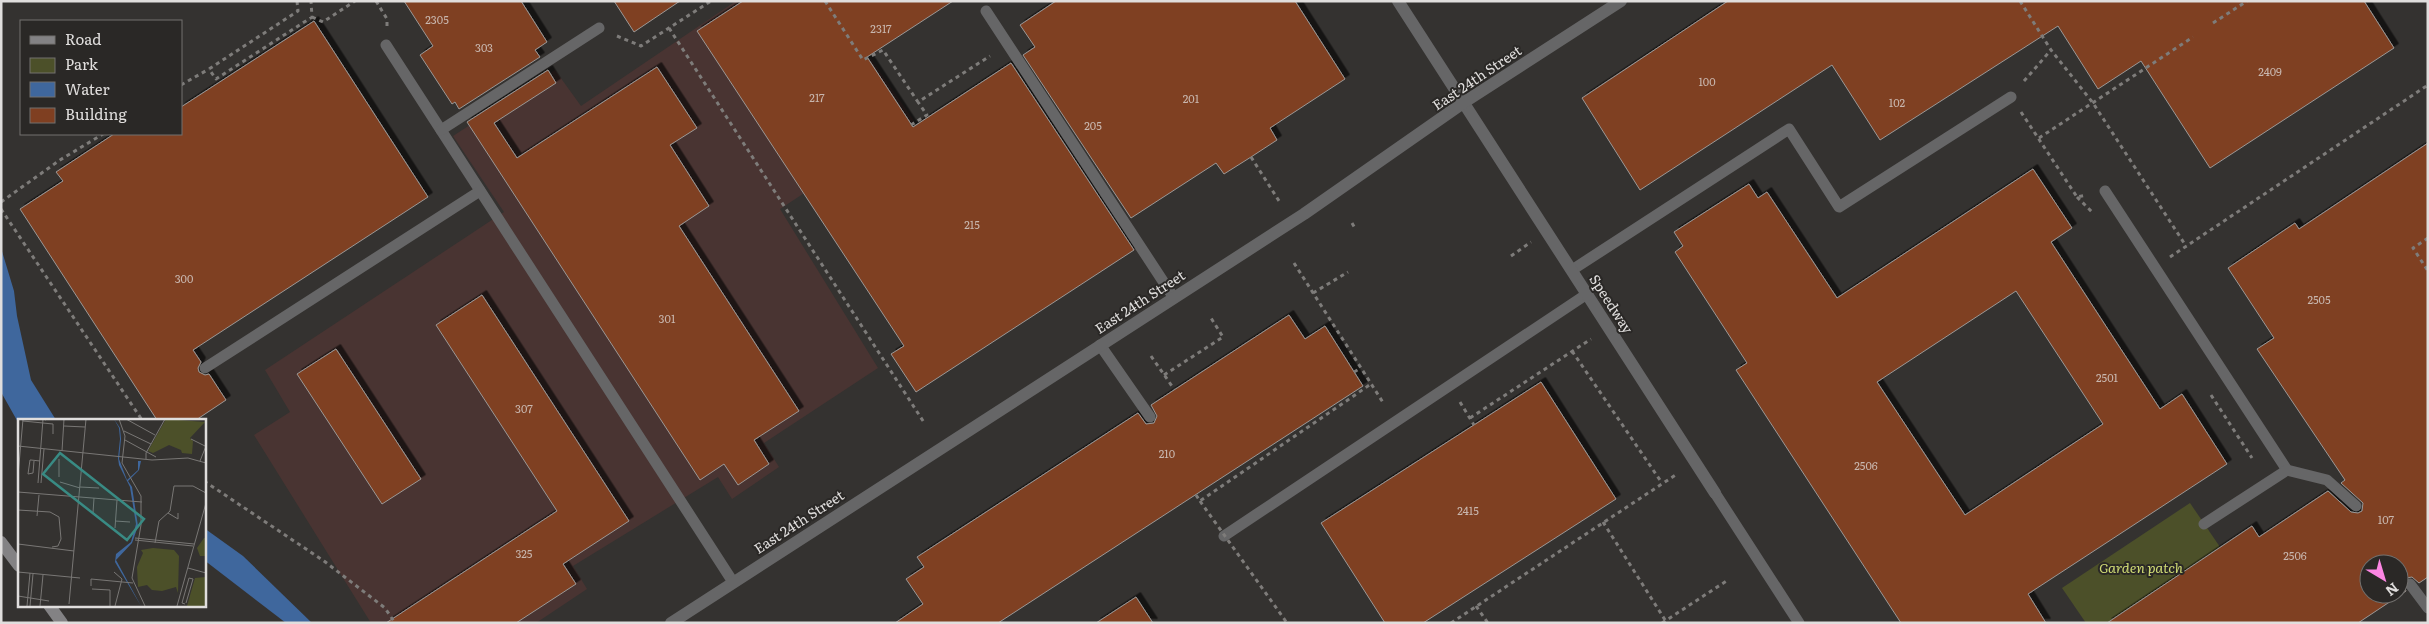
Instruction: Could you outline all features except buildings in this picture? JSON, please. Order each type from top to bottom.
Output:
[{"type":"street","name":"Speedway","points":[[1398,1],[1715,493]]},
{"type":"street","name":"East 24th Street","points":[[671,623],[1245,252],[1463,103],[1621,1]]},
{"type":"street","points":[[1,542],[18,565]]},
{"type":"street","points":[[49,606],[62,623]]},
{"type":"lane","points":[[986,11],[1174,298]]},
{"type":"lane","points":[[441,130],[599,28]]},
{"type":"lane","points":[[386,45],[733,582]]},
{"type":"lane","points":[[1572,270],[1789,129],[1839,207],[2011,96]]},
{"type":"lane","points":[[206,368],[480,191]]},
{"type":"lane","points":[[2105,191],[2287,470],[2327,480],[2356,506]]},
{"type":"lane","points":[[1224,536],[1587,294]]},
{"type":"lane","points":[[1100,345],[1150,417]]},
{"type":"lane","points":[[2204,524],[2287,470]]},
{"type":"lane","name":"Speedway","points":[[1715,493],[1799,623]]},
{"type":"lane","points":[[2410,584],[2428,608]]},
{"type":"path","points":[[182,84],[298,11],[297,1]]},
{"type":"path","points":[[311,1],[312,17]]},
{"type":"path","points":[[312,17],[323,22],[355,1]]},
{"type":"path","points":[[376,1],[387,19],[386,45]]},
{"type":"path","points":[[599,28],[641,46],[711,1]]},
{"type":"path","points":[[825,1],[863,60],[884,50],[927,115],[911,125]]},
{"type":"path","points":[[2020,1],[2051,50],[2093,103],[2186,246]]},
{"type":"path","points":[[2213,24],[2248,1]]},
{"type":"path","points":[[209,69],[216,79],[312,17]]},
{"type":"path","points":[[669,28],[925,424]]},
{"type":"path","points":[[2038,138],[2193,37]]},
{"type":"path","points":[[918,102],[1008,44]]},
{"type":"path","points":[[2051,50],[2011,96],[2077,197],[2105,191]]},
{"type":"path","points":[[2154,267],[2428,85]]},
{"type":"path","points":[[1,202],[60,160],[101,135]]},
{"type":"path","points":[[1251,157],[1292,221]]},
{"type":"path","points":[[1,208],[141,419]]},
{"type":"path","points":[[1352,223],[1356,230]]},
{"type":"path","points":[[2428,238],[2413,248],[2428,271]]},
{"type":"path","points":[[1294,263],[1385,405]]},
{"type":"path","points":[[1313,293],[1348,272]]},
{"type":"path","points":[[1164,375],[1223,337],[1211,318]]},
{"type":"path","points":[[1470,418],[1609,327]]},
{"type":"path","points":[[1572,351],[1662,483]]},
{"type":"path","points":[[1151,356],[1174,390]]},
{"type":"path","points":[[1354,372],[1361,368]]},
{"type":"path","points":[[1200,501],[1371,384]]},
{"type":"path","points":[[1449,386],[1474,425]]},
{"type":"path","points":[[1451,623],[1695,463]]},
{"type":"path","points":[[205,482],[324,561],[385,608],[395,623]]},
{"type":"path","points":[[1196,494],[1287,623]]},
{"type":"path","points":[[1603,522],[1665,622],[1728,580]]},
{"type":"path","points":[[1476,606],[1488,623]]},
{"type":"shaded area","points":[[736,1],[803,1],[849,70],[871,59],[914,121],[780,209],[878,368],[764,443],[779,467],[732,499],[718,477],[573,566],[587,589],[536,623],[371,623],[254,435],[290,412],[265,370],[504,212],[453,136],[555,70],[581,106]]},
{"type":"green space","name":"Garden patch","points":[[2190,503],[2220,547],[2107,623],[2086,623],[2062,588]]},
{"type":"water","points":[[1,248],[14,291],[17,316],[31,380],[55,419],[18,419],[18,422],[1,392]]},
{"type":"water","points":[[205,529],[243,556],[312,623],[286,623],[205,561]]}]
